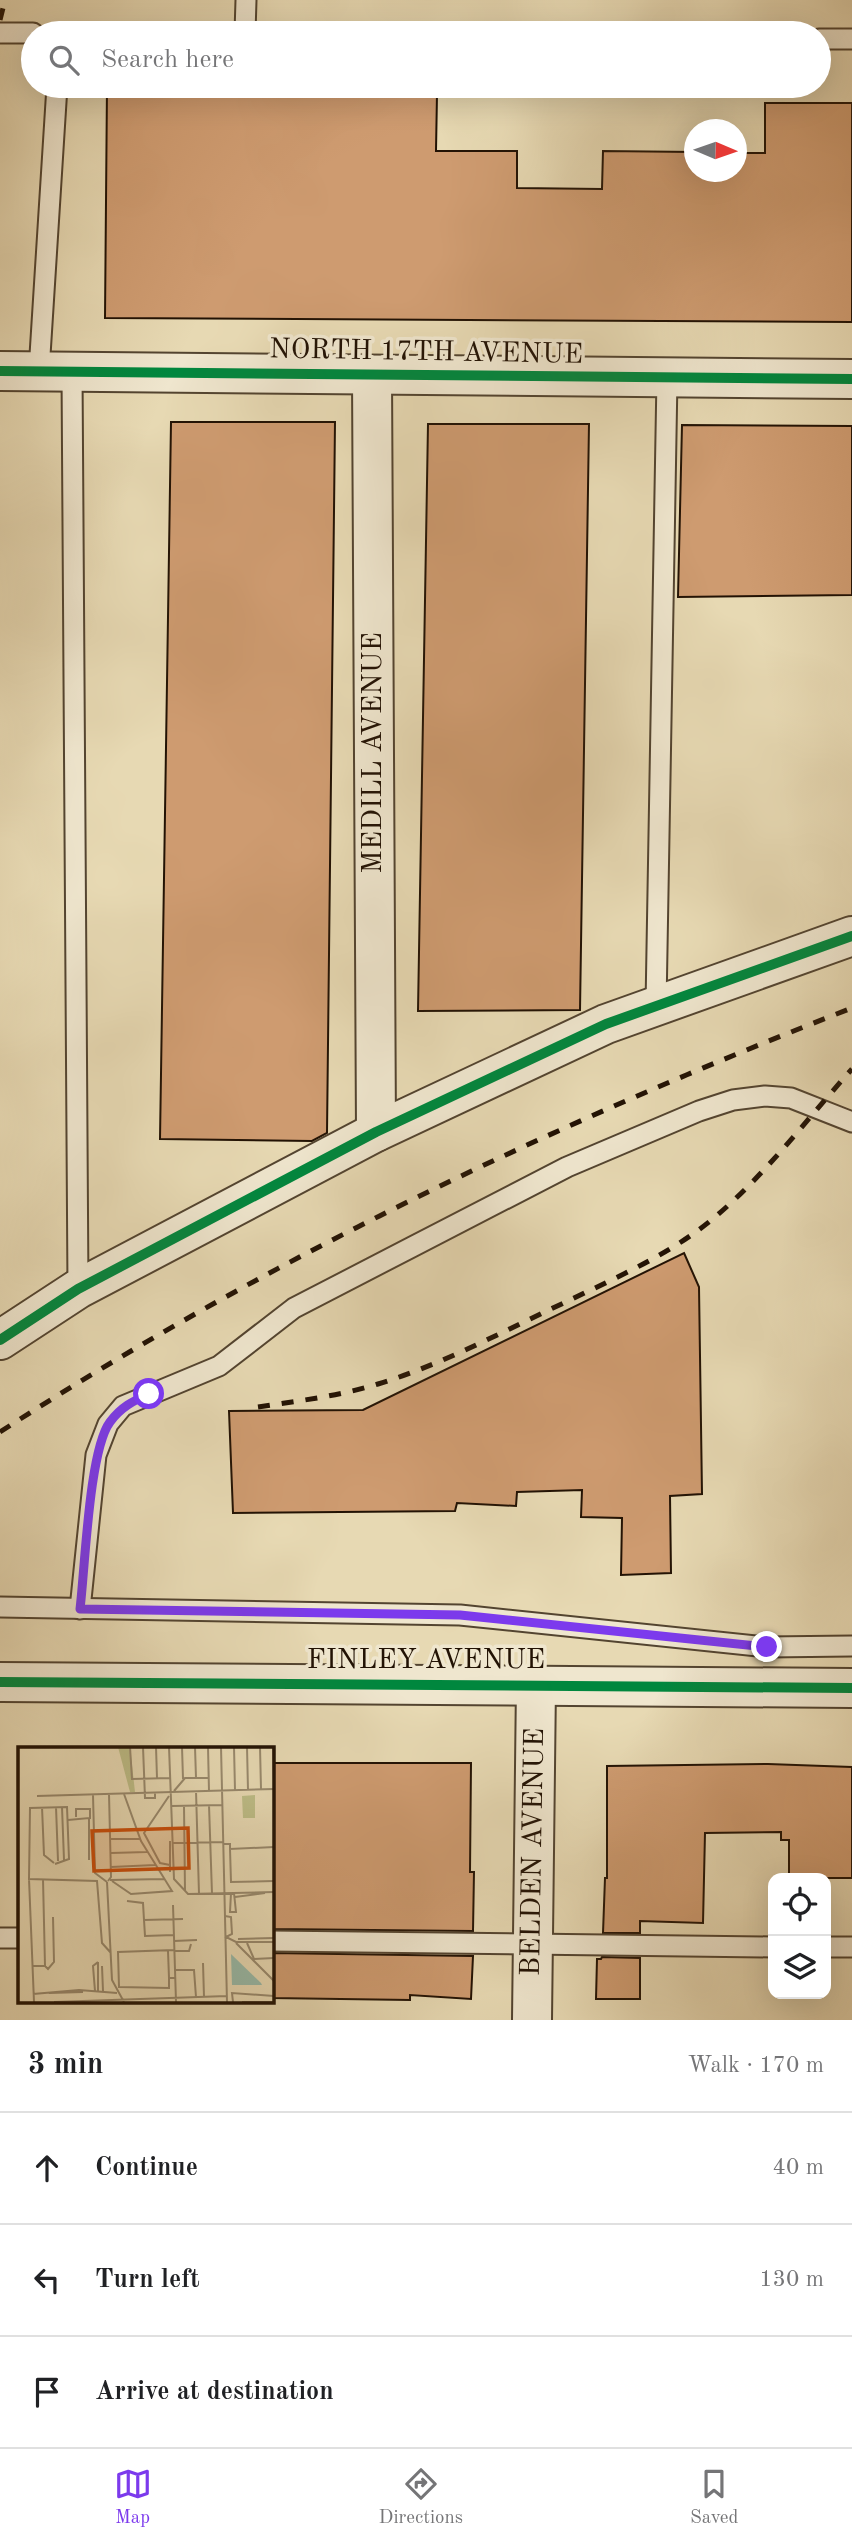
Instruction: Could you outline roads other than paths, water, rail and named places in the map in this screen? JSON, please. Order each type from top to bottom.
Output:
[{"type":"street","name":"NORTH 17TH AVENUE","points":[[0,371],[852,379]]},
{"type":"street","name":"MEDILL AVENUE","points":[[372,375],[376,1132]]},
{"type":"street","points":[[0,1340],[78,1289],[376,1132],[606,1024],[852,936]]},
{"type":"street","name":"FINLEY AVENUE","points":[[0,1682],[852,1688]]},
{"type":"street","name":"BELDEN AVENUE","points":[[532,2020],[536,1684]]},
{"type":"lane","points":[[246,0],[246,21]]},
{"type":"lane","points":[[0,33],[21,33]]},
{"type":"lane","points":[[831,39],[852,39]]},
{"type":"lane","points":[[57,98],[56,372],[78,1289]]},
{"type":"lane","points":[[656,1006],[667,377]]},
{"type":"lane","points":[[80,1609],[96,1455],[108,1424],[123,1406],[219,1366],[294,1308],[424,1240],[567,1167],[699,1111],[733,1100],[765,1096],[791,1098],[852,1122]]},
{"type":"lane","points":[[0,1607],[460,1615],[767,1647],[852,1646]]},
{"type":"lane","points":[[0,1938],[18,1938]]},
{"type":"lane","points":[[273,1941],[768,1947]]},
{"type":"lane","points":[[831,1947],[852,1947]]},
{"type":"railway","points":[[0,20],[5,0]]},
{"type":"railway","points":[[0,1432],[204,1309],[415,1198],[632,1098],[852,1008]]},
{"type":"railway","points":[[258,1407],[348,1392],[427,1367],[663,1253],[698,1230],[733,1201],[769,1165],[852,1069]]}]
